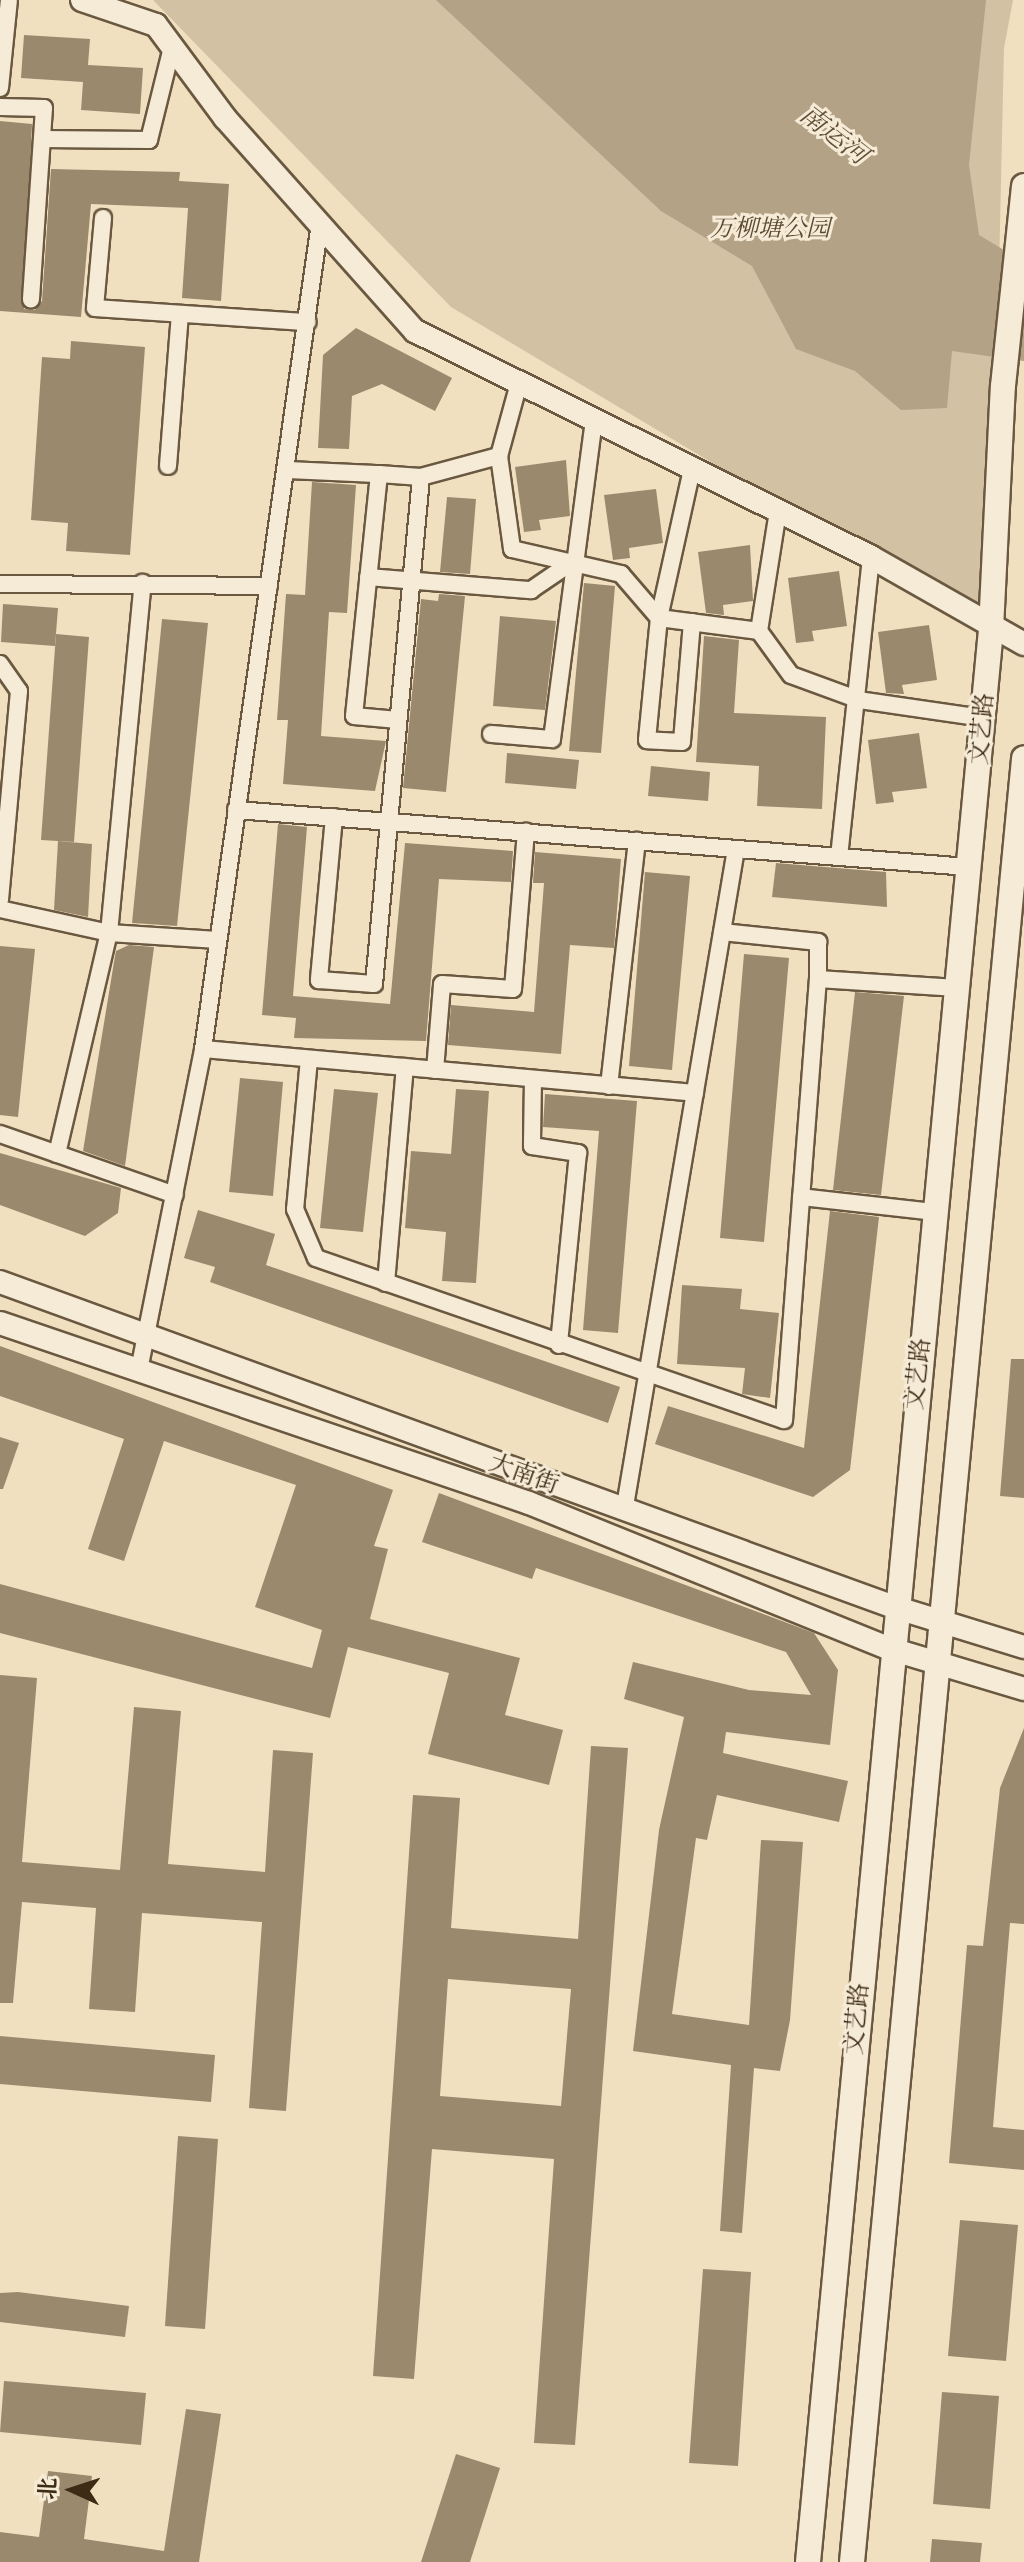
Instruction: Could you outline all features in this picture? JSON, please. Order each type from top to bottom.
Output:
[{"type":"main road","name":"文艺路","points":[[808,2562],[894,1607],[983,718],[991,629],[1003,386],[1014,249],[1024,186]]},
{"type":"main road","name":"文艺路","points":[[852,2562],[937,1620],[1024,758]]},
{"type":"street","points":[[0,88],[9,0]]},
{"type":"street","points":[[82,0],[156,25],[320,223],[415,331],[871,557],[991,629],[1024,644]]},
{"type":"street","points":[[42,139],[149,140],[172,47]]},
{"type":"street","points":[[0,107],[44,108],[31,300]]},
{"type":"street","points":[[103,218],[95,308],[308,322]]},
{"type":"street","points":[[139,1370],[149,1336],[203,1049],[269,586],[290,470],[320,223]]},
{"type":"street","points":[[168,466],[180,315]]},
{"type":"street","points":[[519,383],[499,456],[512,549],[621,574],[659,618],[759,631]]},
{"type":"street","points":[[491,734],[552,739],[572,562],[594,420]]},
{"type":"street","points":[[290,470],[421,477],[499,456]]},
{"type":"street","points":[[692,469],[659,618],[647,740],[682,742],[692,622]]},
{"type":"street","points":[[379,474],[354,716],[398,720]]},
{"type":"street","points":[[334,817],[319,980],[374,984],[421,477]]},
{"type":"street","points":[[778,511],[759,631],[791,675],[859,700],[983,718]]},
{"type":"street","points":[[839,857],[859,700],[871,557]]},
{"type":"street","points":[[368,577],[531,590],[572,562]]},
{"type":"street","points":[[57,1154],[109,933],[143,583]]},
{"type":"street","points":[[0,584],[269,586]]},
{"type":"street","points":[[0,664],[19,691],[0,900]]},
{"type":"street","points":[[236,810],[969,867]]},
{"type":"street","points":[[435,1070],[442,984],[513,989],[526,832]]},
{"type":"street","points":[[609,1086],[637,841]]},
{"type":"street","points":[[625,1506],[736,849]]},
{"type":"street","points":[[0,909],[109,933],[218,940]]},
{"type":"street","points":[[309,1059],[295,1209],[316,1258],[647,1377],[784,1420],[818,979],[818,942],[722,932]]},
{"type":"street","points":[[818,979],[957,988]]},
{"type":"street","points":[[203,1049],[695,1093]]},
{"type":"street","points":[[386,1283],[405,1067]]},
{"type":"street","points":[[533,1079],[532,1146],[578,1153],[559,1345]]},
{"type":"street","points":[[0,1134],[175,1195]]},
{"type":"street","points":[[801,1197],[934,1212]]},
{"type":"street","name":"大南街","points":[[0,1282],[625,1506],[894,1607],[1024,1647]]},
{"type":"street","name":"大南街","points":[[0,1323],[529,1503],[891,1649],[1024,1689]]},
{"type":"green space","name":"万柳塘公园","points":[[153,0],[1013,0],[1004,48],[991,629],[451,307]]},
{"type":"water","name":"南运河","points":[[436,0],[986,0],[969,165],[979,235],[1024,262],[1024,361],[952,351],[947,408],[901,410],[855,371],[796,349],[752,266],[661,211]]},
{"type":"building","points":[[24,35],[90,39],[88,65],[143,68],[140,114],[81,110],[83,82],[21,78]]},
{"type":"building","points":[[0,121],[32,124],[24,309],[35,310],[42,301],[51,169],[180,172],[179,181],[229,184],[221,301],[182,298],[188,208],[91,204],[81,317],[0,311]]},
{"type":"building","points":[[356,328],[452,378],[435,411],[382,384],[352,396],[349,449],[318,448],[323,355]]},
{"type":"building","points":[[71,341],[145,347],[130,555],[66,551],[68,523],[31,520],[42,357],[70,359]]},
{"type":"building","points":[[566,460],[570,516],[539,520],[541,530],[524,532],[515,467]]},
{"type":"building","points":[[312,482],[356,485],[347,613],[329,612],[321,736],[386,741],[375,791],[283,784],[288,720],[277,720],[286,594],[305,595]]},
{"type":"building","points":[[656,489],[663,543],[629,548],[630,558],[613,560],[604,495]]},
{"type":"building","points":[[447,497],[476,499],[470,574],[440,572]]},
{"type":"building","points":[[750,545],[753,601],[723,605],[724,615],[706,613],[698,552]]},
{"type":"building","points":[[839,571],[847,626],[812,631],[814,641],[796,643],[788,578]]},
{"type":"building","points":[[584,583],[615,586],[601,753],[569,751]]},
{"type":"building","points":[[439,594],[465,596],[446,792],[403,788],[421,599],[438,601]]},
{"type":"building","points":[[3,604],[58,608],[55,646],[1,642]]},
{"type":"building","points":[[500,616],[556,621],[545,710],[493,706]]},
{"type":"building","points":[[162,619],[208,623],[177,926],[132,923]]},
{"type":"building","points":[[929,625],[937,680],[902,685],[904,694],[886,693],[878,632]]},
{"type":"building","points":[[56,634],[89,637],[74,842],[41,840]]},
{"type":"building","points":[[704,636],[739,640],[734,713],[826,717],[822,809],[757,806],[759,766],[696,762]]},
{"type":"building","points":[[919,733],[927,788],[892,792],[894,802],[876,804],[868,740]]},
{"type":"building","points":[[507,753],[579,760],[576,789],[505,783]]},
{"type":"building","points":[[651,766],[710,772],[708,801],[648,796]]},
{"type":"building","points":[[278,824],[307,827],[293,996],[390,1004],[405,843],[513,851],[511,882],[439,879],[426,1041],[294,1038],[296,1018],[262,1015]]},
{"type":"building","points":[[58,841],[92,844],[88,917],[54,910]]},
{"type":"building","points":[[535,852],[621,859],[614,948],[570,945],[561,1054],[448,1045],[451,1005],[534,1012],[544,883],[533,883]]},
{"type":"building","points":[[776,863],[886,872],[887,907],[772,897]]},
{"type":"building","points":[[645,872],[690,876],[672,1070],[629,1066]]},
{"type":"building","points":[[129,945],[154,947],[125,1166],[83,1151],[116,951]]},
{"type":"building","points":[[0,946],[35,949],[18,1117],[0,1115]]},
{"type":"building","points":[[744,954],[789,958],[764,1242],[720,1238]]},
{"type":"building","points":[[855,992],[904,996],[881,1195],[833,1190]]},
{"type":"building","points":[[240,1078],[283,1082],[273,1196],[229,1192]]},
{"type":"building","points":[[334,1089],[378,1093],[363,1232],[320,1228]]},
{"type":"building","points":[[456,1089],[489,1091],[476,1283],[442,1281],[446,1232],[405,1228],[411,1151],[451,1154]]},
{"type":"building","points":[[545,1094],[637,1101],[618,1333],[583,1330],[599,1131],[543,1127]]},
{"type":"building","points":[[0,1153],[121,1188],[118,1213],[85,1236],[0,1205]]},
{"type":"building","points":[[198,1210],[275,1234],[266,1265],[620,1387],[608,1423],[210,1282],[215,1267],[184,1258]]},
{"type":"building","points":[[830,1211],[879,1217],[850,1470],[813,1497],[655,1444],[668,1406],[804,1448]]},
{"type":"building","points":[[682,1285],[742,1289],[740,1309],[779,1313],[770,1398],[742,1394],[745,1368],[677,1364]]},
{"type":"building","points":[[0,1346],[393,1490],[374,1546],[388,1549],[370,1619],[520,1658],[505,1715],[563,1730],[549,1785],[428,1754],[449,1673],[348,1647],[330,1718],[0,1633],[0,1584],[312,1668],[322,1630],[255,1607],[296,1485],[164,1441],[124,1561],[88,1549],[124,1439],[0,1396]]},
{"type":"building","points":[[1011,1359],[1024,1359],[1024,1498],[1000,1496]]},
{"type":"building","points":[[0,1437],[19,1443],[3,1489],[0,1489]]},
{"type":"building","points":[[439,1493],[814,1633],[838,1670],[830,1745],[726,1732],[723,1753],[848,1781],[839,1822],[717,1795],[707,1840],[696,1838],[672,2014],[749,2025],[761,1840],[803,1842],[790,2020],[780,2071],[754,2068],[742,2233],[720,2231],[731,2065],[633,2051],[659,1830],[684,1717],[624,1699],[633,1662],[749,1690],[811,1695],[786,1652],[536,1568],[532,1579],[422,1542]]},
{"type":"building","points":[[0,1675],[37,1678],[22,1862],[120,1870],[134,1707],[181,1711],[168,1864],[265,1872],[273,1750],[313,1753],[286,2111],[249,2108],[262,1922],[142,1913],[135,2012],[89,2009],[96,1908],[22,1902],[13,2003],[0,2003]]},
{"type":"building","points":[[1024,1728],[1024,1924],[1010,1923],[993,2127],[1024,2130],[1024,2170],[949,2163],[967,1945],[983,1946],[1000,1788]]},
{"type":"building","points":[[591,1746],[628,1748],[575,2445],[534,2443],[554,2159],[432,2149],[414,2379],[373,2376],[413,1795],[460,1798],[451,1928],[578,1939]],"holes":[[[448,1979],[571,1989],[561,2106],[440,2096]]]},
{"type":"building","points":[[0,2036],[215,2055],[211,2102],[0,2084]]},
{"type":"building","points":[[178,2136],[218,2139],[205,2329],[165,2326]]},
{"type":"building","points":[[960,2220],[1018,2225],[1006,2361],[948,2356]]},
{"type":"building","points":[[703,2269],[751,2272],[738,2466],[689,2463]]},
{"type":"building","points":[[18,2292],[129,2306],[125,2337],[0,2322],[0,2293]]},
{"type":"building","points":[[4,2381],[146,2393],[141,2445],[0,2432]]},
{"type":"building","points":[[942,2392],[999,2396],[990,2509],[933,2504]]},
{"type":"building","points":[[186,2409],[221,2414],[199,2562],[0,2562],[0,2532],[39,2537],[48,2471],[92,2476],[84,2539],[164,2551]]},
{"type":"building","points":[[456,2454],[500,2468],[470,2562],[421,2562]]},
{"type":"building","points":[[932,2539],[982,2543],[980,2562],[930,2562]]}]
